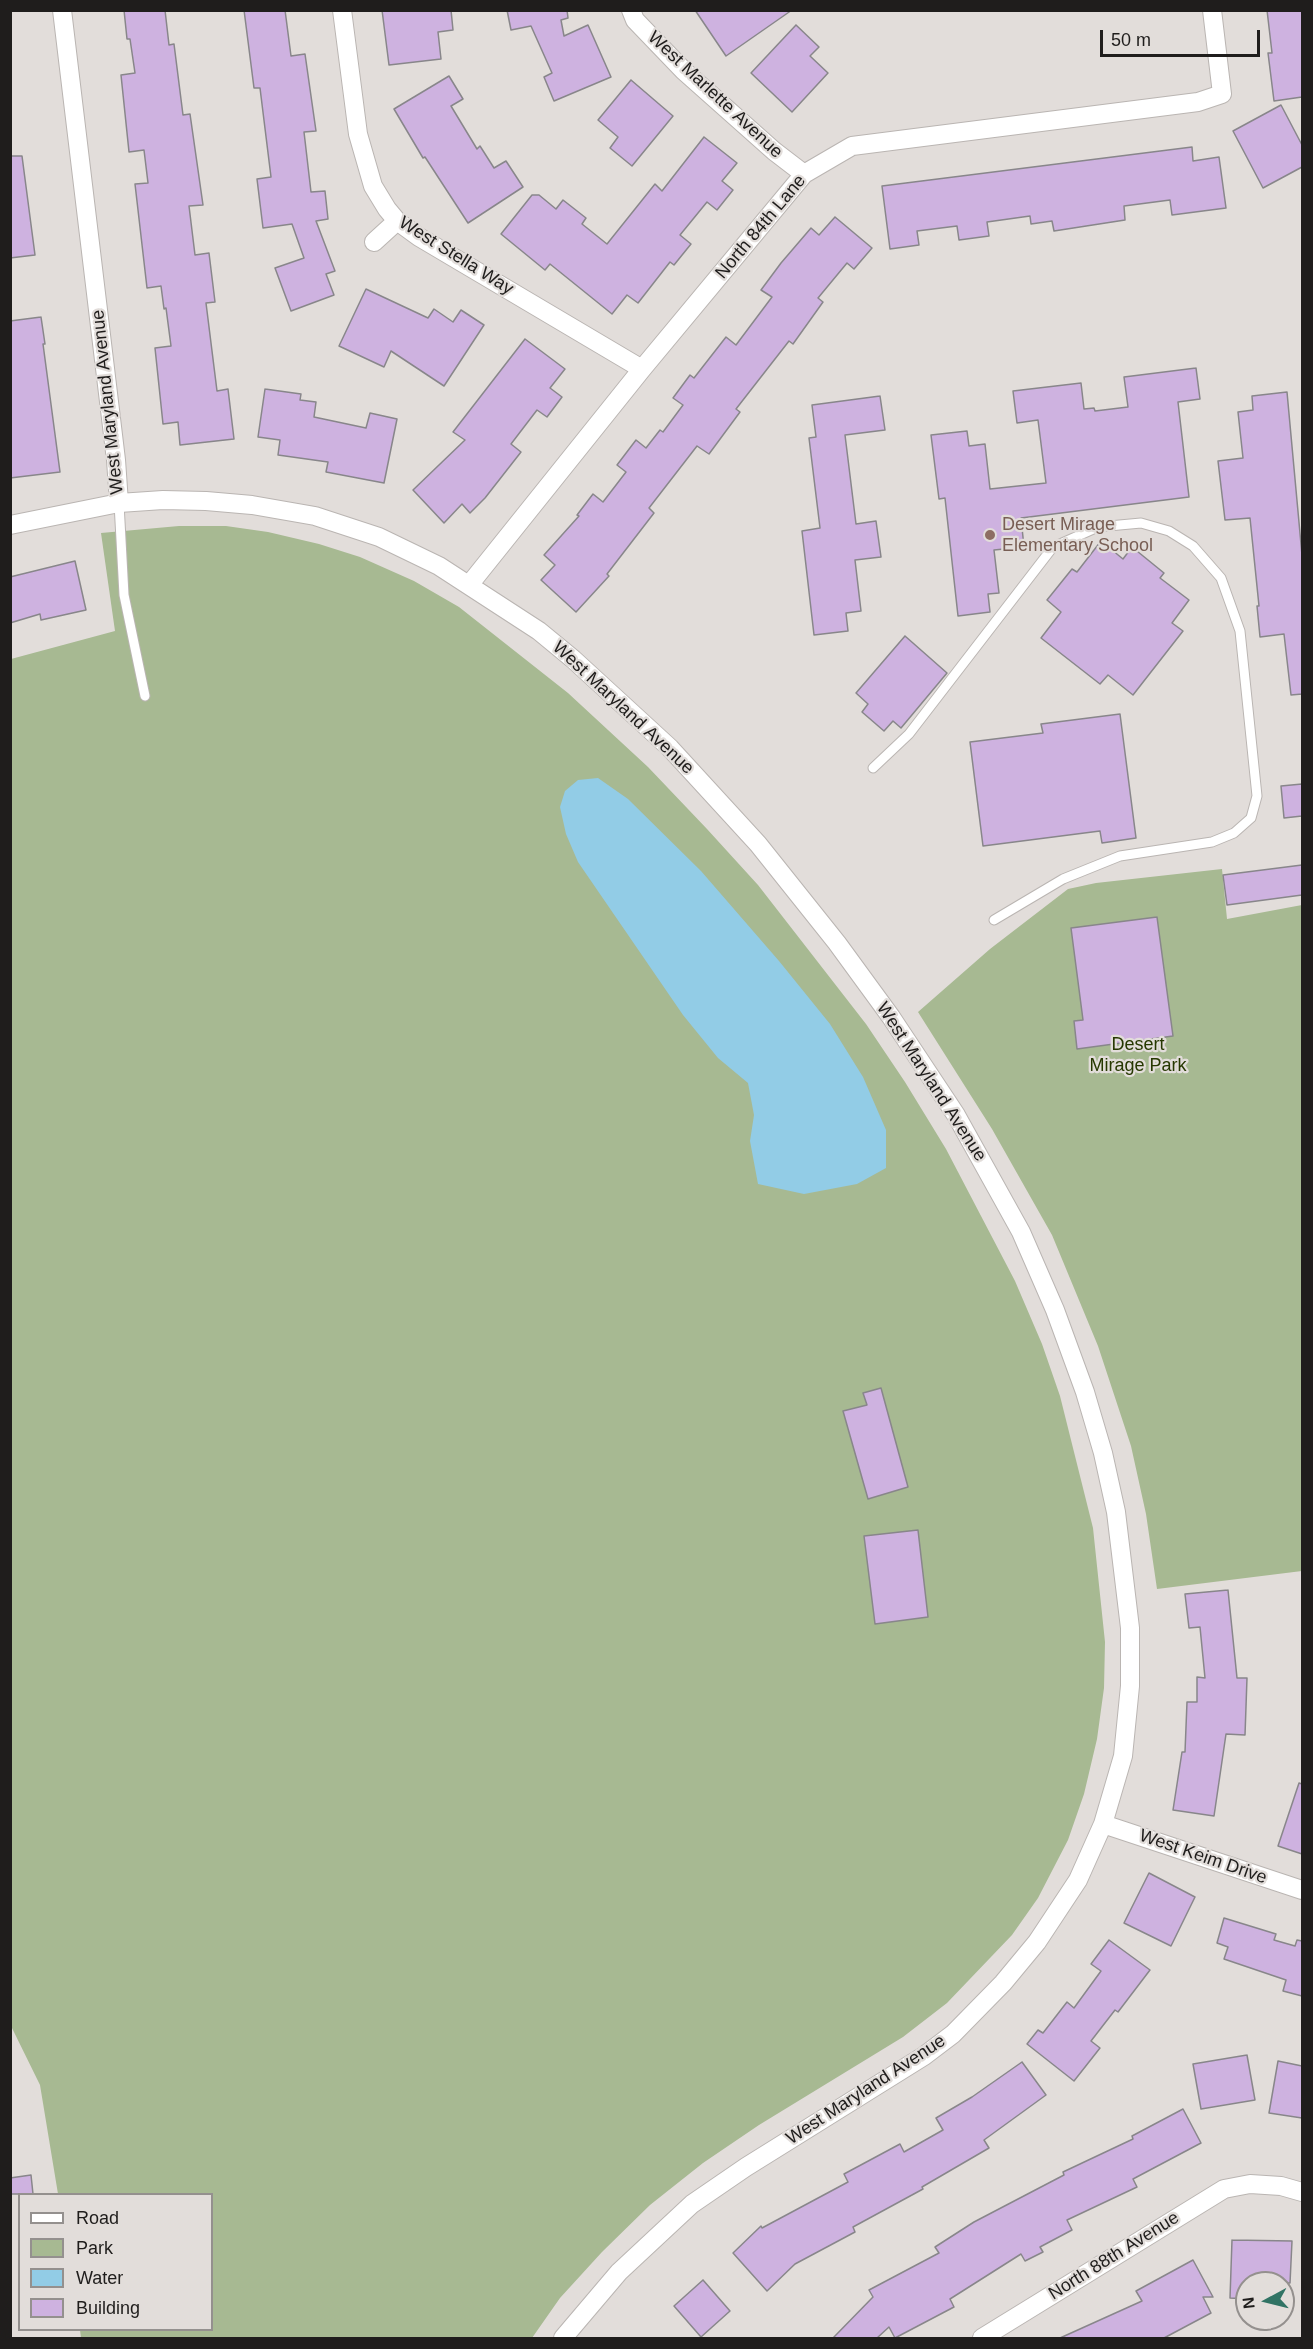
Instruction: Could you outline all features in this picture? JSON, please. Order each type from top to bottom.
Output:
[{"type":"street","name":"West Maryland Avenue","points":[[62,10],[115,448],[119,503],[206,501],[252,505],[315,516],[379,537],[439,566],[539,631],[597,679],[670,748],[758,844],[837,943],[923,1064],[975,1147],[1021,1233],[1055,1310],[1085,1392],[1103,1453],[1116,1512],[1130,1628],[1130,1686],[1123,1755],[1103,1824],[1078,1880],[1057,1913],[1003,1983],[975,2013],[924,2056],[746,2166],[692,2204],[619,2272],[563,2338]]},
{"type":"street","name":"West Stella Way","points":[[342,10],[358,134],[366,166],[373,186],[397,221],[419,237],[642,369]]},
{"type":"street","name":"West Marlette Avenue","points":[[631,10],[635,20],[684,71],[774,151],[804,174]]},
{"type":"street","name":"North 84th Lane","points":[[469,585],[642,369],[804,174],[852,147],[1198,102],[1222,94],[1212,10]]},
{"type":"street","points":[[374,242],[397,221]]},
{"type":"street","points":[[10,525],[119,503]]},
{"type":"street","name":"West Keim Drive","points":[[1103,1824],[1302,1890]]},
{"type":"street","name":"North 88th Avenue","points":[[982,2338],[1224,2190],[1250,2184],[1281,2186],[1302,2192]]},
{"type":"lane","points":[[119,503],[124,595],[145,696]]},
{"type":"lane","points":[[873,768],[909,734],[1053,547],[1098,527],[1142,523],[1169,531],[1193,546],[1221,578],[1240,631],[1257,796],[1251,818],[1234,833],[1212,842],[1120,856],[1063,879],[994,920]]},
{"type":"green space","points":[[179,526],[226,526],[268,532],[360,557],[414,581],[459,607],[568,693],[648,767],[758,885],[866,1024],[946,1149],[1015,1281],[1042,1344],[1060,1396],[1093,1528],[1105,1642],[1104,1688],[1097,1739],[1084,1794],[1068,1840],[1038,1898],[1012,1935],[947,2003],[903,2037],[759,2125],[703,2163],[650,2205],[602,2252],[560,2298],[532,2338],[81,2338],[80,2331],[213,2331],[213,2193],[58,2193],[40,2085],[11,2026],[11,659],[115,631],[101,533]]},
{"type":"green space","name":"Desert Mirage Park","points":[[1222,869],[1227,919],[1302,905],[1302,1571],[1157,1589],[1146,1514],[1131,1446],[1098,1346],[1052,1235],[992,1129],[918,1012],[990,949],[1068,889],[1096,883]]},
{"type":"water","points":[[598,778],[628,799],[701,871],[830,1024],[863,1077],[886,1130],[886,1168],[857,1184],[804,1194],[758,1184],[750,1141],[754,1115],[748,1083],[718,1058],[683,1015],[578,862],[566,834],[560,807],[565,791],[578,780]]},
{"type":"building","points":[[124,10],[165,10],[169,45],[174,44],[183,115],[190,114],[203,205],[189,206],[195,255],[209,253],[215,302],[206,303],[217,391],[228,389],[234,439],[180,445],[178,422],[163,424],[155,348],[171,346],[161,286],[147,288],[135,184],[148,183],[144,150],[129,152],[121,75],[135,73],[130,39],[127,39]]},
{"type":"building","points":[[244,10],[285,10],[291,56],[305,54],[316,131],[304,132],[311,192],[325,191],[328,219],[316,221],[335,271],[326,274],[334,295],[291,311],[275,268],[304,258],[292,224],[263,228],[257,179],[271,177],[260,88],[254,88]]},
{"type":"building","points":[[382,10],[451,10],[453,30],[438,32],[441,59],[389,65]]},
{"type":"building","points":[[507,10],[567,10],[568,18],[561,20],[564,36],[588,25],[611,77],[554,101],[544,77],[552,73],[531,26],[511,30]]},
{"type":"building","points":[[695,10],[792,10],[726,56]]},
{"type":"building","points":[[1267,10],[1302,10],[1302,97],[1274,101],[1268,53],[1272,53]]},
{"type":"building","points":[[796,25],[819,47],[810,56],[828,73],[792,112],[751,73]]},
{"type":"building","points":[[449,76],[463,99],[451,106],[477,149],[480,146],[494,168],[506,161],[523,187],[468,223],[425,157],[423,158],[394,109]]},
{"type":"building","points":[[631,80],[673,116],[632,166],[610,148],[618,137],[598,120]]},
{"type":"building","points":[[1281,105],[1302,145],[1302,167],[1263,188],[1233,131]]},
{"type":"building","points":[[704,137],[737,163],[722,181],[733,190],[717,210],[707,202],[680,235],[691,244],[674,265],[670,262],[638,303],[627,295],[612,314],[550,264],[545,270],[501,234],[532,195],[539,195],[556,209],[563,200],[586,218],[582,224],[607,244],[655,184],[662,191]]},
{"type":"building","points":[[1192,147],[1193,161],[1219,157],[1226,208],[1172,215],[1170,200],[1124,206],[1125,220],[1054,231],[1052,221],[1031,224],[1030,216],[987,222],[989,236],[959,240],[957,226],[917,231],[919,245],[890,249],[882,186]]},
{"type":"building","points":[[10,156],[22,156],[35,255],[10,258]]},
{"type":"building","points":[[835,217],[872,248],[854,269],[847,263],[818,298],[823,302],[793,344],[789,341],[736,409],[740,412],[709,454],[697,446],[649,508],[654,513],[607,574],[609,576],[576,612],[541,580],[555,565],[544,555],[579,516],[577,515],[593,494],[603,502],[626,472],[617,465],[636,440],[646,448],[660,430],[663,432],[683,405],[673,398],[690,375],[694,378],[726,337],[736,345],[772,297],[761,290],[811,228],[819,235]]},
{"type":"building","points":[[366,289],[428,318],[434,309],[453,322],[461,310],[484,325],[444,386],[391,351],[384,367],[339,346]]},
{"type":"building","points":[[41,317],[60,472],[10,478],[10,321]]},
{"type":"building","points":[[525,339],[565,369],[550,388],[562,397],[547,417],[537,410],[511,444],[521,452],[485,498],[470,513],[462,504],[444,523],[413,490],[465,440],[453,432]]},
{"type":"building","points":[[1196,368],[1200,399],[1178,402],[1189,497],[1021,518],[1024,547],[994,550],[999,593],[988,594],[990,612],[958,616],[945,498],[939,499],[931,435],[967,431],[969,446],[985,444],[990,489],[1046,483],[1038,420],[1017,423],[1013,391],[1081,383],[1084,409],[1094,408],[1095,411],[1128,407],[1124,377]]},
{"type":"building","points":[[265,389],[301,394],[300,400],[316,402],[314,417],[366,428],[370,413],[397,419],[384,483],[326,472],[328,462],[278,455],[280,440],[258,437]]},
{"type":"building","points":[[1287,392],[1302,555],[1302,694],[1291,695],[1284,634],[1260,637],[1250,518],[1225,520],[1218,461],[1243,458],[1238,412],[1253,410],[1252,396]]},
{"type":"building","points":[[880,396],[885,430],[845,435],[856,524],[876,521],[881,557],[855,560],[861,611],[846,613],[848,631],[814,635],[802,531],[820,528],[809,438],[816,437],[812,405]]},
{"type":"building","points":[[1101,541],[1123,559],[1132,547],[1164,573],[1160,578],[1189,600],[1172,623],[1183,631],[1133,695],[1108,675],[1100,684],[1041,638],[1061,612],[1047,600],[1072,569],[1077,572]]},
{"type":"building","points":[[75,561],[86,610],[41,620],[40,614],[10,623],[10,577]]},
{"type":"building","points":[[905,636],[947,673],[901,728],[893,721],[884,731],[862,712],[868,704],[856,693]]},
{"type":"building","points":[[1120,714],[1136,838],[1102,843],[1100,831],[983,846],[970,742],[1043,733],[1041,724]]},
{"type":"building","points":[[1302,784],[1302,816],[1284,818],[1281,786]]},
{"type":"building","points":[[1302,865],[1302,895],[1227,905],[1223,875]]},
{"type":"building","points":[[1157,917],[1173,1036],[1077,1049],[1074,1021],[1083,1020],[1071,928]]},
{"type":"building","points":[[881,1388],[908,1487],[868,1499],[843,1411],[867,1405],[863,1393]]},
{"type":"building","points":[[918,1530],[928,1617],[875,1624],[864,1536]]},
{"type":"building","points":[[1228,1590],[1237,1678],[1247,1678],[1245,1735],[1226,1734],[1214,1816],[1173,1810],[1182,1752],[1185,1752],[1187,1702],[1197,1702],[1197,1677],[1205,1678],[1200,1627],[1189,1628],[1185,1594]]},
{"type":"building","points":[[1299,1783],[1302,1784],[1302,1854],[1278,1846]]},
{"type":"building","points":[[1149,1873],[1195,1897],[1171,1946],[1124,1923]]},
{"type":"building","points":[[1224,1918],[1276,1934],[1274,1940],[1295,1946],[1297,1940],[1302,1941],[1302,1996],[1283,1991],[1286,1980],[1224,1959],[1228,1947],[1217,1943]]},
{"type":"building","points":[[1109,1940],[1150,1970],[1118,2012],[1115,2010],[1091,2041],[1100,2048],[1074,2081],[1027,2044],[1038,2030],[1043,2033],[1067,2002],[1074,2008],[1101,1971],[1091,1964]]},
{"type":"building","points":[[1247,2055],[1255,2100],[1201,2109],[1193,2064]]},
{"type":"building","points":[[1278,2061],[1302,2066],[1302,2118],[1269,2113]]},
{"type":"building","points":[[1022,2062],[1046,2095],[984,2140],[989,2148],[922,2187],[923,2189],[853,2227],[855,2232],[795,2264],[767,2291],[733,2253],[761,2226],[762,2228],[848,2182],[844,2174],[900,2144],[904,2152],[943,2130],[936,2118],[972,2097]]},
{"type":"building","points":[[1183,2109],[1201,2143],[1133,2179],[1137,2187],[1067,2220],[1072,2230],[1040,2247],[1043,2252],[1025,2261],[1021,2254],[950,2299],[954,2307],[895,2338],[889,2327],[877,2338],[833,2338],[873,2297],[869,2290],[939,2253],[935,2247],[974,2222],[1064,2175],[1063,2172],[1133,2139],[1132,2136]]},
{"type":"building","points":[[31,2175],[33,2193],[10,2194],[10,2178]]},
{"type":"building","points":[[1232,2240],[1292,2241],[1291,2271],[1235,2271],[1235,2298],[1230,2298]]},
{"type":"building","points":[[1193,2260],[1213,2297],[1203,2297],[1211,2313],[1164,2338],[1060,2338],[1142,2301],[1136,2291]]},
{"type":"building","points":[[703,2280],[730,2311],[701,2337],[674,2306]]},
{"type":"place","name":"Desert Mirage Elementary School","points":[[990,535]]}]
